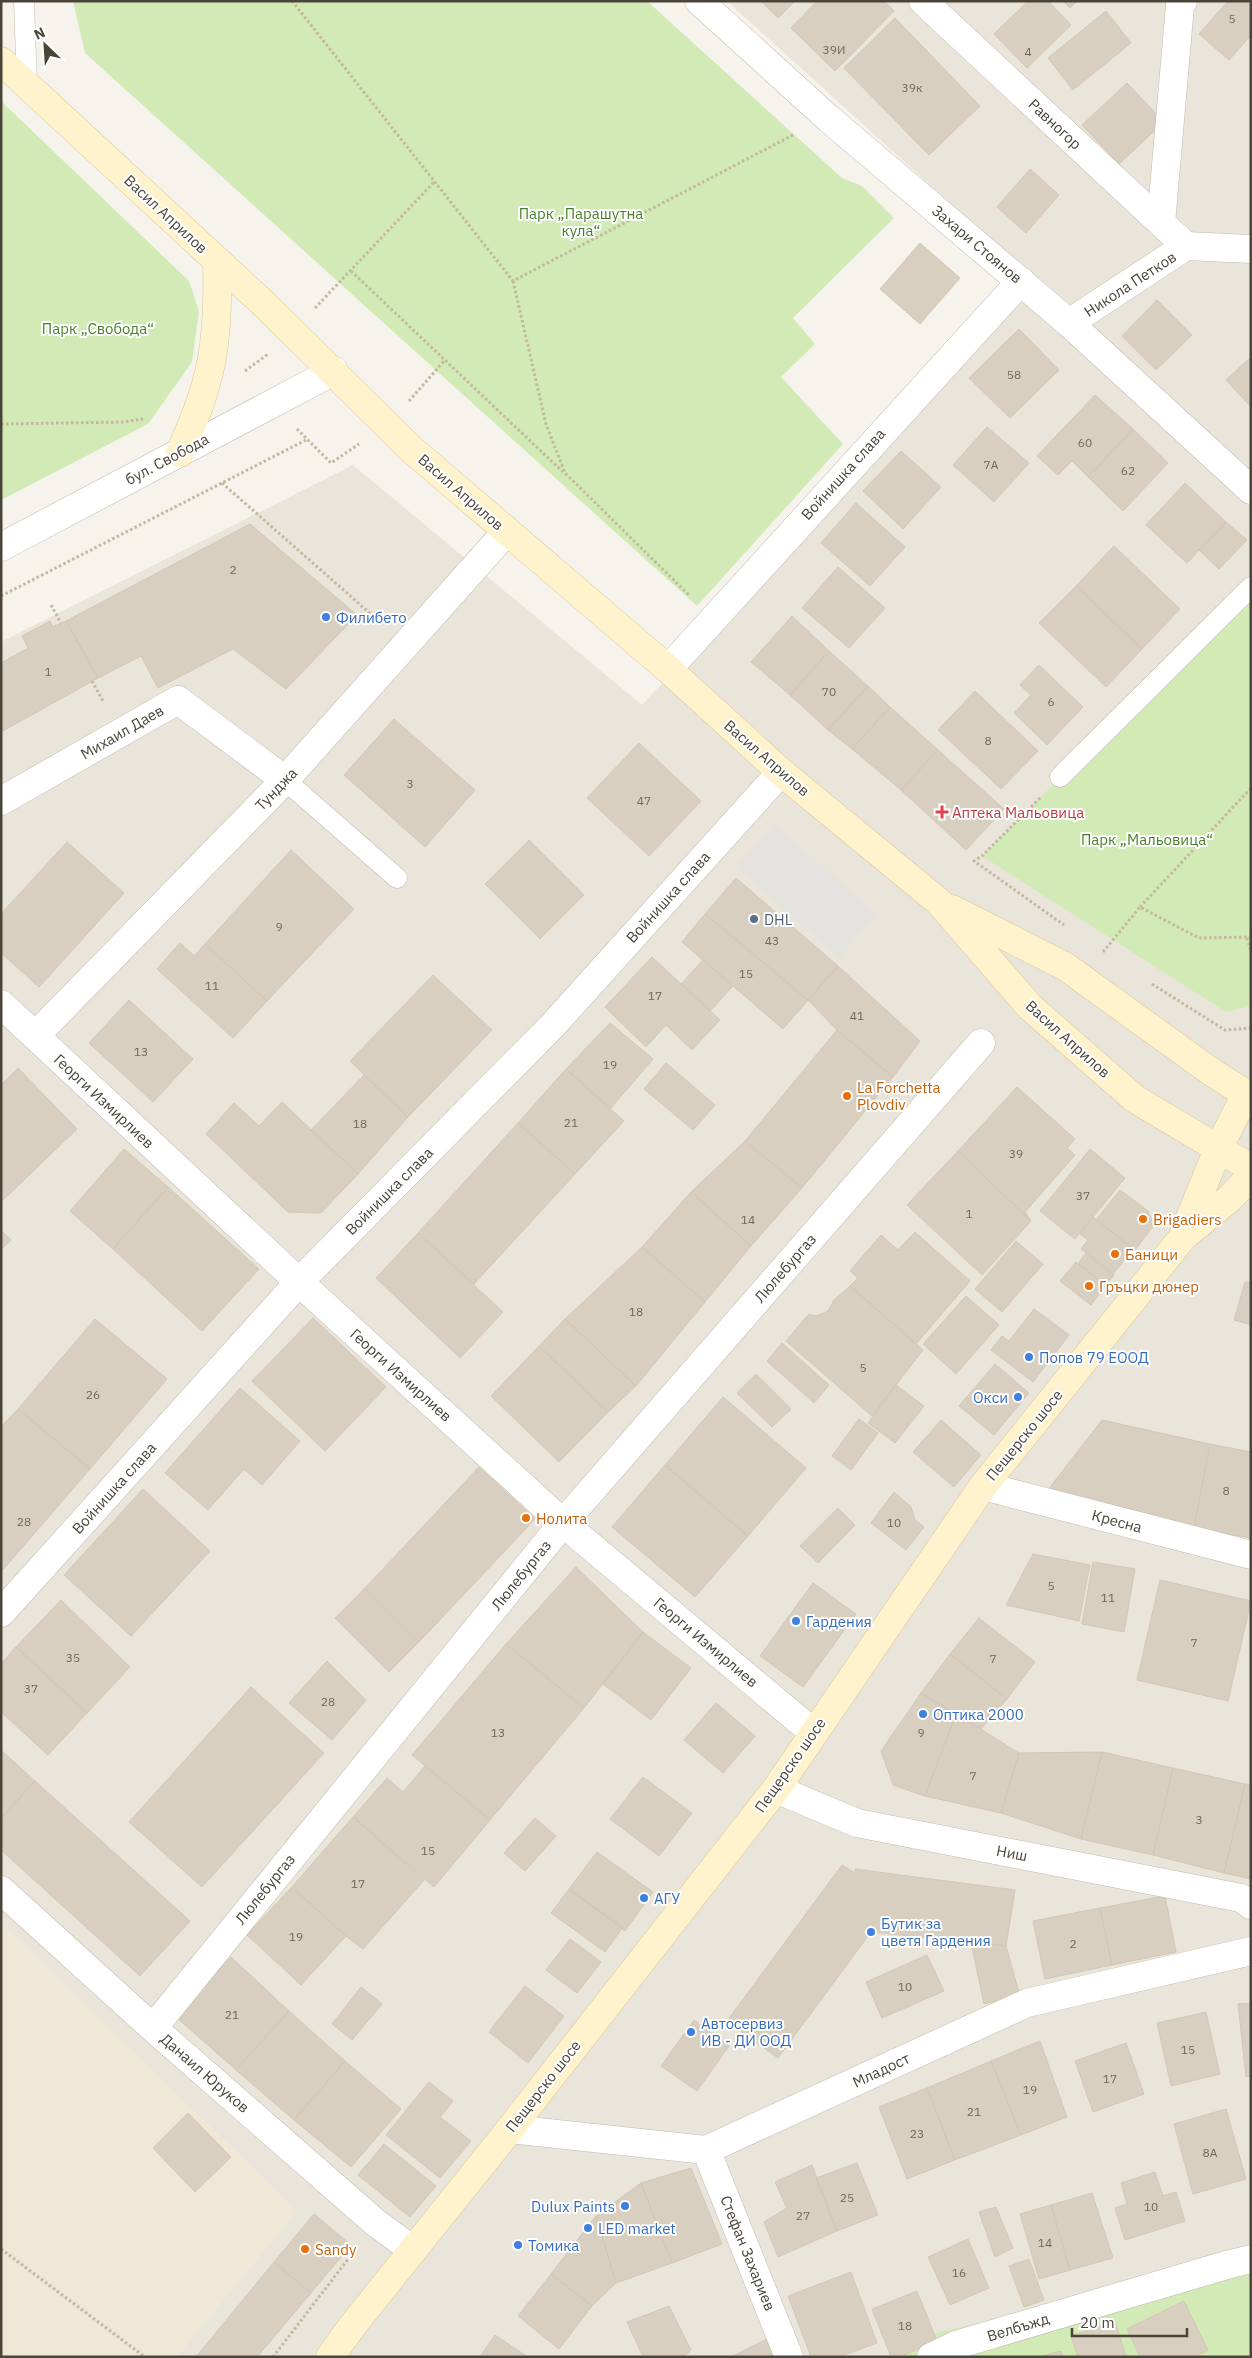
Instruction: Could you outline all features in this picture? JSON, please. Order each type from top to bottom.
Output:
[{"type":"main road","name":"Васил Априлов","points":[[1,61],[334,371],[410,448],[668,669],[781,772],[939,902],[1030,1006],[1135,1099],[1251,1168]]},
{"type":"main road","points":[[180,453],[208,378],[218,297],[217,261]]},
{"type":"main road","name":"Васил Априлов","points":[[939,902],[1066,968],[1249,1093]]},
{"type":"main road","points":[[1183,1237],[1218,1149],[1249,1093]]},
{"type":"main road","name":"Пещерско шосе","points":[[330,2357],[353,2325],[510,2129],[776,1788],[983,1486],[1183,1237],[1230,1198],[1251,1176]]},
{"type":"street","name":"Захари Стоянов","points":[[699,1],[828,118],[1070,323],[1251,490]]},
{"type":"street","name":"Равногор","points":[[923,1],[1186,246]]},
{"type":"street","points":[[1161,223],[1180,5],[1183,1]]},
{"type":"street","name":"Никола Петков","points":[[1070,323],[1186,246],[1251,249]]},
{"type":"street","name":"Войнишка слава","points":[[668,669],[712,618],[1021,281]]},
{"type":"street","name":"бул. Свобода","points":[[1,547],[334,371]]},
{"type":"street","name":"Тунджа","points":[[35,1036],[285,780],[507,532]]},
{"type":"street","name":"Михаил Даев","points":[[1,801],[178,700],[285,780]]},
{"type":"street","name":"Войнишка слава","points":[[1,1613],[299,1282],[553,1026],[781,772]]},
{"type":"street","name":"Георги Измирлиев","points":[[1,1004],[299,1282],[563,1522],[814,1733]]},
{"type":"street","name":"Люлебургаз","points":[[153,2028],[563,1522],[981,1043]]},
{"type":"street","name":"Кресна","points":[[983,1486],[1251,1555]]},
{"type":"street","name":"Ниш","points":[[776,1788],[857,1823],[1241,1898],[1251,1905]]},
{"type":"street","name":"Данаил Юруков","points":[[1,1890],[153,2028],[376,2223],[412,2250]]},
{"type":"street","name":"Младост","points":[[706,2150],[1027,2003],[1251,1951]]},
{"type":"street","points":[[510,2129],[706,2150]]},
{"type":"street","name":"Стефан Захариев","points":[[706,2150],[789,2357]]},
{"type":"street","name":"Велбъжд","points":[[931,2357],[956,2345],[1230,2264],[1251,2260]]},
{"type":"lane","points":[[24,1],[27,85]]},
{"type":"lane","points":[[1060,778],[1251,587]]},
{"type":"lane","points":[[285,780],[397,878]]},
{"type":"path","points":[[292,1],[513,281],[546,424],[565,473]]},
{"type":"path","points":[[513,281],[828,118]]},
{"type":"path","points":[[435,181],[351,271],[565,473],[712,618]]},
{"type":"path","points":[[237,376],[270,353]]},
{"type":"path","points":[[1,424],[123,422],[143,419]]},
{"type":"path","points":[[1,596],[306,440],[331,463]]},
{"type":"path","points":[[222,482],[406,645]]},
{"type":"path","points":[[51,605],[61,623]]},
{"type":"path","points":[[1060,778],[982,856],[974,861],[1070,930]]},
{"type":"path","points":[[1102,953],[1140,907],[1251,788]]},
{"type":"path","points":[[1140,907],[1199,938],[1249,938],[1251,951]]},
{"type":"path","points":[[1094,947],[1111,958]]},
{"type":"path","points":[[1143,979],[1225,1030],[1251,1028]]},
{"type":"path","points":[[273,2357],[376,2223]]},
{"type":"path","points":[[1,2249],[145,2357]]},
{"type":"shaded area","points":[[727,1],[1251,1],[1251,2357],[1,2357],[1,642],[353,465],[642,705],[1035,280]]},
{"type":"shaded area","points":[[774,823],[877,915],[839,958],[736,867]]},
{"type":"shaded area","points":[[1,1923],[297,2211],[177,2357],[1,2357]]},
{"type":"green space","name":"Парк „Парашутна кула“","points":[[73,1],[647,1],[842,178],[862,186],[894,218],[793,318],[815,344],[781,377],[843,444],[697,606],[85,53]]},
{"type":"green space","name":"Парк „Свобода“","points":[[1,101],[189,281],[199,311],[192,362],[148,424],[1,500]]},
{"type":"green space","name":"Парк „Мальовица“","points":[[1251,587],[1251,1006],[1226,1012],[982,856]]},
{"type":"green space","points":[[1251,2261],[1251,2357],[887,2357],[939,2332]]},
{"type":"building","points":[[761,1],[795,1],[778,18]]},
{"type":"building","points":[[817,1],[884,1],[894,11],[835,71],[791,28]]},
{"type":"building","points":[[1028,1],[1048,1],[1071,25],[1027,68],[994,34]]},
{"type":"building","points":[[1063,1],[1077,1],[1070,8]]},
{"type":"building","points":[[1228,1],[1251,1],[1251,35],[1229,60],[1199,34]]},
{"type":"building","points":[[1106,11],[1131,43],[1073,90],[1048,58]]},
{"type":"building","points":[[895,18],[980,106],[929,155],[844,68]]},
{"type":"building","points":[[1127,83],[1164,122],[1119,164],[1082,125]]},
{"type":"building","points":[[1030,169],[1059,195],[1026,233],[997,207]]},
{"type":"building","points":[[920,243],[960,278],[920,324],[880,289]]},
{"type":"building","points":[[1157,300],[1192,335],[1156,370],[1122,336]]},
{"type":"building","points":[[1019,329],[1059,370],[1010,418],[969,378]]},
{"type":"building","points":[[1251,357],[1251,407],[1226,380]]},
{"type":"building","points":[[1095,395],[1133,429],[1088,477],[1072,461],[1058,475],[1037,456]]},
{"type":"building","points":[[987,427],[1029,463],[994,502],[953,465]]},
{"type":"building","points":[[1133,429],[1168,463],[1123,511],[1088,477]]},
{"type":"building","points":[[901,451],[941,487],[903,529],[863,491]]},
{"type":"building","points":[[1185,483],[1226,522],[1187,563],[1146,525]]},
{"type":"building","points":[[856,503],[905,547],[870,586],[821,543]]},
{"type":"building","points":[[1226,522],[1247,540],[1219,569],[1199,550]]},
{"type":"building","points":[[250,524],[357,615],[286,689],[233,649],[158,688],[141,656],[98,678],[66,621]]},
{"type":"building","points":[[1114,546],[1180,609],[1142,649],[1076,586]]},
{"type":"building","points":[[838,567],[885,608],[849,648],[802,608]]},
{"type":"building","points":[[1076,586],[1142,649],[1106,687],[1039,623]]},
{"type":"building","points":[[792,616],[829,651],[790,695],[751,662]]},
{"type":"building","points":[[50,621],[53,627],[66,621],[98,678],[1,732],[1,663],[28,648],[22,636]]},
{"type":"building","points":[[829,651],[868,686],[828,730],[790,695]]},
{"type":"building","points":[[1039,665],[1083,707],[1047,745],[1014,713],[1031,695],[1020,685]]},
{"type":"building","points":[[868,686],[890,707],[852,749],[828,730]]},
{"type":"building","points":[[975,691],[1038,751],[1001,789],[938,730]]},
{"type":"building","points":[[890,707],[938,750],[901,790],[852,749]]},
{"type":"building","points":[[394,719],[475,790],[425,847],[344,775]]},
{"type":"building","points":[[639,743],[701,801],[649,856],[587,798]]},
{"type":"building","points":[[938,750],[1004,809],[966,850],[901,790]]},
{"type":"building","points":[[529,840],[584,895],[540,939],[485,884]]},
{"type":"building","points":[[67,842],[124,893],[39,987],[1,953],[1,914]]},
{"type":"building","points":[[291,850],[354,909],[267,1001],[205,944]]},
{"type":"building","points":[[736,878],[838,966],[808,1000],[705,914]]},
{"type":"building","points":[[705,914],[808,1000],[783,1029],[682,942]]},
{"type":"building","points":[[180,943],[194,956],[205,944],[267,1001],[233,1038],[157,969]]},
{"type":"building","points":[[652,957],[720,1020],[692,1050],[666,1025],[646,1047],[605,1007]]},
{"type":"building","points":[[703,960],[733,986],[710,1011],[681,984]]},
{"type":"building","points":[[838,966],[920,1041],[893,1077],[837,1030],[808,1000]]},
{"type":"building","points":[[433,975],[492,1030],[408,1117],[350,1061]]},
{"type":"building","points":[[129,1000],[193,1059],[153,1102],[89,1043]]},
{"type":"building","points":[[610,1023],[653,1059],[610,1109],[566,1069]]},
{"type":"building","points":[[837,1030],[893,1077],[802,1188],[745,1141]]},
{"type":"building","points":[[666,1063],[715,1105],[693,1130],[644,1089]]},
{"type":"building","points":[[18,1068],[77,1129],[1,1202],[1,1085]]},
{"type":"building","points":[[566,1069],[624,1121],[575,1174],[518,1123]]},
{"type":"building","points":[[364,1075],[408,1117],[358,1174],[311,1130]]},
{"type":"building","points":[[1017,1087],[1075,1139],[1067,1148],[1075,1155],[1025,1212],[1031,1221],[958,1151]]},
{"type":"building","points":[[282,1102],[358,1174],[321,1213],[288,1212],[206,1134],[234,1103],[259,1126]]},
{"type":"building","points":[[518,1123],[575,1174],[474,1284],[418,1233]]},
{"type":"building","points":[[745,1141],[802,1188],[751,1246],[691,1192]]},
{"type":"building","points":[[124,1149],[168,1187],[113,1249],[70,1211]]},
{"type":"building","points":[[1090,1149],[1125,1178],[1075,1239],[1040,1211]]},
{"type":"building","points":[[958,1151],[1031,1221],[982,1275],[907,1205]]},
{"type":"building","points":[[168,1187],[259,1269],[202,1331],[113,1249]]},
{"type":"building","points":[[1120,1190],[1148,1211],[1154,1225],[1135,1250],[1096,1220]]},
{"type":"building","points":[[691,1192],[751,1246],[705,1302],[642,1247]]},
{"type":"building","points":[[1093,1217],[1133,1249],[1113,1274],[1081,1249],[1088,1240],[1080,1234]]},
{"type":"building","points":[[1,1230],[11,1240],[1,1250]]},
{"type":"building","points":[[915,1232],[970,1281],[916,1344],[850,1286],[858,1278],[850,1271],[881,1235],[898,1250]]},
{"type":"building","points":[[418,1233],[503,1312],[460,1358],[376,1278]]},
{"type":"building","points":[[1016,1241],[1043,1264],[1002,1312],[975,1289]]},
{"type":"building","points":[[642,1247],[705,1302],[636,1386],[565,1319]]},
{"type":"building","points":[[1086,1253],[1114,1275],[1106,1285],[1078,1264]]},
{"type":"building","points":[[1076,1262],[1106,1285],[1091,1305],[1060,1281]]},
{"type":"building","points":[[1245,1282],[1251,1283],[1251,1325],[1234,1320]]},
{"type":"building","points":[[850,1286],[923,1350],[872,1416],[786,1341],[809,1314],[816,1316],[828,1311],[834,1300]]},
{"type":"building","points":[[966,1296],[999,1325],[956,1374],[923,1344]]},
{"type":"building","points":[[1034,1309],[1069,1335],[1033,1382],[991,1350],[1002,1336],[1009,1341]]},
{"type":"building","points":[[313,1318],[386,1387],[325,1451],[252,1381]]},
{"type":"building","points":[[95,1319],[167,1379],[90,1469],[18,1409]]},
{"type":"building","points":[[565,1319],[636,1386],[608,1412],[539,1346]]},
{"type":"building","points":[[782,1343],[829,1385],[814,1403],[767,1361]]},
{"type":"building","points":[[539,1346],[608,1412],[559,1462],[491,1396]]},
{"type":"building","points":[[995,1364],[1029,1393],[994,1435],[959,1406]]},
{"type":"building","points":[[756,1374],[791,1409],[772,1427],[737,1393]]},
{"type":"building","points":[[896,1385],[924,1406],[895,1443],[868,1423]]},
{"type":"building","points":[[240,1388],[300,1441],[262,1485],[244,1469],[208,1510],[165,1473]]},
{"type":"building","points":[[723,1397],[806,1468],[748,1536],[665,1465]]},
{"type":"building","points":[[18,1409],[90,1469],[1,1572],[1,1427]]},
{"type":"building","points":[[859,1419],[878,1433],[851,1470],[832,1456]]},
{"type":"building","points":[[941,1420],[981,1455],[954,1487],[913,1452]]},
{"type":"building","points":[[1102,1420],[1210,1444],[1194,1528],[1047,1491]]},
{"type":"building","points":[[1210,1444],[1251,1452],[1251,1538],[1194,1528]]},
{"type":"building","points":[[665,1465],[748,1536],[695,1597],[612,1527]]},
{"type":"building","points":[[479,1467],[535,1519],[419,1642],[365,1588]]},
{"type":"building","points":[[143,1489],[210,1551],[131,1636],[64,1575]]},
{"type":"building","points":[[894,1492],[911,1507],[915,1520],[924,1527],[906,1550],[871,1523]]},
{"type":"building","points":[[838,1508],[855,1525],[818,1563],[800,1546]]},
{"type":"building","points":[[1033,1554],[1090,1565],[1079,1621],[1006,1605]]},
{"type":"building","points":[[1093,1562],[1135,1569],[1124,1632],[1082,1624]]},
{"type":"building","points":[[576,1567],[643,1632],[584,1708],[506,1644]]},
{"type":"building","points":[[1160,1580],[1251,1601],[1228,1701],[1137,1680]]},
{"type":"building","points":[[813,1583],[856,1614],[803,1687],[760,1656]]},
{"type":"building","points":[[365,1588],[419,1642],[389,1672],[335,1618]]},
{"type":"building","points":[[61,1600],[130,1667],[87,1713],[16,1647]]},
{"type":"building","points":[[979,1618],[1035,1662],[1007,1699],[950,1654]]},
{"type":"building","points":[[643,1632],[691,1668],[651,1720],[603,1684]]},
{"type":"building","points":[[506,1644],[584,1708],[490,1820],[412,1755]]},
{"type":"building","points":[[16,1647],[87,1713],[48,1755],[1,1712],[1,1664]]},
{"type":"building","points":[[950,1654],[1007,1699],[981,1729],[921,1693]]},
{"type":"building","points":[[327,1661],[366,1700],[332,1740],[289,1703]]},
{"type":"building","points":[[251,1687],[324,1753],[202,1887],[129,1822]]},
{"type":"building","points":[[921,1693],[956,1714],[925,1796],[893,1785],[881,1751]]},
{"type":"building","points":[[716,1703],[755,1736],[723,1773],[684,1740]]},
{"type":"building","points":[[956,1714],[1019,1753],[1001,1813],[925,1796]]},
{"type":"building","points":[[1,1750],[35,1781],[1,1818]]},
{"type":"building","points":[[1102,1752],[1081,1839],[1001,1813],[1019,1753]]},
{"type":"building","points":[[1102,1752],[1173,1768],[1153,1855],[1081,1839]]},
{"type":"building","points":[[425,1766],[490,1820],[434,1887],[353,1817],[387,1778],[403,1792]]},
{"type":"building","points":[[1173,1768],[1245,1784],[1224,1873],[1153,1855]]},
{"type":"building","points":[[643,1777],[692,1813],[659,1856],[610,1819]]},
{"type":"building","points":[[35,1781],[190,1921],[140,1976],[1,1850],[1,1818]]},
{"type":"building","points":[[1245,1784],[1251,1785],[1251,1879],[1224,1873]]},
{"type":"building","points":[[353,1817],[424,1880],[363,1949],[292,1887]]},
{"type":"building","points":[[535,1818],[556,1836],[525,1871],[504,1853]]},
{"type":"building","points":[[597,1852],[653,1892],[625,1931],[569,1889]]},
{"type":"building","points":[[842,1865],[855,1873],[855,1869],[1015,1890],[1006,1946],[871,1932],[778,2058],[727,2021]]},
{"type":"building","points":[[292,1887],[346,1936],[301,1985],[247,1935]]},
{"type":"building","points":[[569,1889],[623,1927],[605,1952],[551,1913]]},
{"type":"building","points":[[1165,1896],[1176,1952],[1112,1965],[1100,1908]]},
{"type":"building","points":[[1100,1908],[1112,1965],[1045,1979],[1033,1921]]},
{"type":"building","points":[[570,1939],[601,1962],[577,1993],[546,1970]]},
{"type":"building","points":[[971,1942],[1006,1946],[1020,1996],[984,2004]]},
{"type":"building","points":[[927,1955],[944,1991],[882,2018],[866,1982]]},
{"type":"building","points":[[231,1957],[289,2011],[236,2070],[176,2017]]},
{"type":"building","points":[[525,1986],[564,2016],[528,2063],[489,2032]]},
{"type":"building","points":[[361,1987],[382,2004],[352,2040],[332,2024]]},
{"type":"building","points":[[1251,2003],[1251,2076],[1246,2077],[1238,2004]]},
{"type":"building","points":[[289,2011],[345,2061],[294,2120],[236,2070]]},
{"type":"building","points":[[1206,2012],[1220,2074],[1171,2086],[1157,2023]]},
{"type":"building","points":[[694,2020],[729,2046],[697,2091],[661,2066]]},
{"type":"building","points":[[1040,2041],[1067,2117],[1021,2135],[991,2061]]},
{"type":"building","points":[[1126,2043],[1144,2094],[1093,2112],[1075,2061]]},
{"type":"building","points":[[345,2061],[401,2109],[351,2167],[294,2120]]},
{"type":"building","points":[[991,2061],[1021,2135],[955,2160],[927,2088]]},
{"type":"building","points":[[429,2082],[453,2101],[440,2117],[471,2141],[440,2178],[386,2135]]},
{"type":"building","points":[[927,2088],[955,2160],[907,2179],[879,2107]]},
{"type":"building","points":[[1226,2109],[1246,2179],[1193,2194],[1174,2124]]},
{"type":"building","points":[[188,2113],[231,2157],[195,2192],[153,2148]]},
{"type":"building","points":[[384,2144],[436,2186],[410,2217],[358,2175]]},
{"type":"building","points":[[857,2163],[878,2215],[837,2231],[816,2178]]},
{"type":"building","points":[[812,2165],[837,2231],[778,2257],[764,2222],[787,2208],[775,2182]]},
{"type":"building","points":[[691,2168],[722,2244],[672,2263],[641,2183]]},
{"type":"building","points":[[1155,2172],[1163,2196],[1176,2192],[1185,2221],[1125,2240],[1115,2208],[1127,2204],[1121,2183]]},
{"type":"building","points":[[641,2183],[672,2263],[616,2283],[596,2216]]},
{"type":"building","points":[[1092,2193],[1113,2258],[1070,2270],[1051,2205]]},
{"type":"building","points":[[1051,2205],[1070,2270],[1039,2279],[1020,2214]]},
{"type":"building","points":[[996,2207],[1013,2248],[995,2257],[979,2212]]},
{"type":"building","points":[[314,2214],[351,2245],[311,2293],[274,2262]]},
{"type":"building","points":[[596,2216],[616,2283],[592,2306],[551,2274]]},
{"type":"building","points":[[968,2239],[989,2288],[950,2305],[928,2257]]},
{"type":"building","points":[[1029,2259],[1044,2300],[1024,2307],[1009,2266]]},
{"type":"building","points":[[274,2262],[311,2293],[257,2357],[196,2357]]},
{"type":"building","points":[[851,2272],[877,2343],[839,2357],[811,2357],[788,2296]]},
{"type":"building","points":[[551,2274],[592,2306],[559,2349],[518,2316]]},
{"type":"building","points":[[917,2291],[937,2341],[899,2357],[891,2357],[872,2309]]},
{"type":"building","points":[[1184,2301],[1208,2350],[1194,2357],[1140,2357],[1127,2329]]},
{"type":"building","points":[[669,2306],[691,2350],[684,2357],[643,2357],[627,2322]]},
{"type":"building","points":[[1115,2321],[1126,2357],[1078,2357],[1071,2336]]},
{"type":"building","points":[[495,2335],[528,2357],[480,2357]]},
{"type":"building","points":[[771,2337],[781,2357],[731,2357]]},
{"type":"building","points":[[1061,2351],[1063,2357],[1038,2357]]},
{"type":"place","name":"Филибето","points":[[326,617]]},
{"type":"place","name":"Аптека Мальовица","points":[[942,812]]},
{"type":"place","name":"DHL","points":[[754,919]]},
{"type":"place","name":"La Forchetta Plovdiv","points":[[847,1096]]},
{"type":"place","name":"Brigadiers","points":[[1143,1219]]},
{"type":"place","name":"Баници","points":[[1115,1254]]},
{"type":"place","name":"Гръцки дюнер","points":[[1089,1286]]},
{"type":"place","name":"Попов 79 ЕООД","points":[[1029,1357]]},
{"type":"place","name":"Окси","points":[[1018,1397]]},
{"type":"place","name":"Нолита","points":[[526,1518]]},
{"type":"place","name":"Гардения","points":[[796,1621]]},
{"type":"place","name":"Оптика 2000","points":[[923,1714]]},
{"type":"place","name":"АГУ","points":[[644,1898]]},
{"type":"place","name":"Бутик за цветя Гардения","points":[[871,1932]]},
{"type":"place","name":"Автосервиз ИВ - ДИ ООД","points":[[691,2032]]},
{"type":"place","name":"Dulux Paints","points":[[625,2206]]},
{"type":"place","name":"LED market","points":[[588,2228]]},
{"type":"place","name":"Томика","points":[[518,2245]]},
{"type":"place","name":"Sandy","points":[[305,2249]]}]
